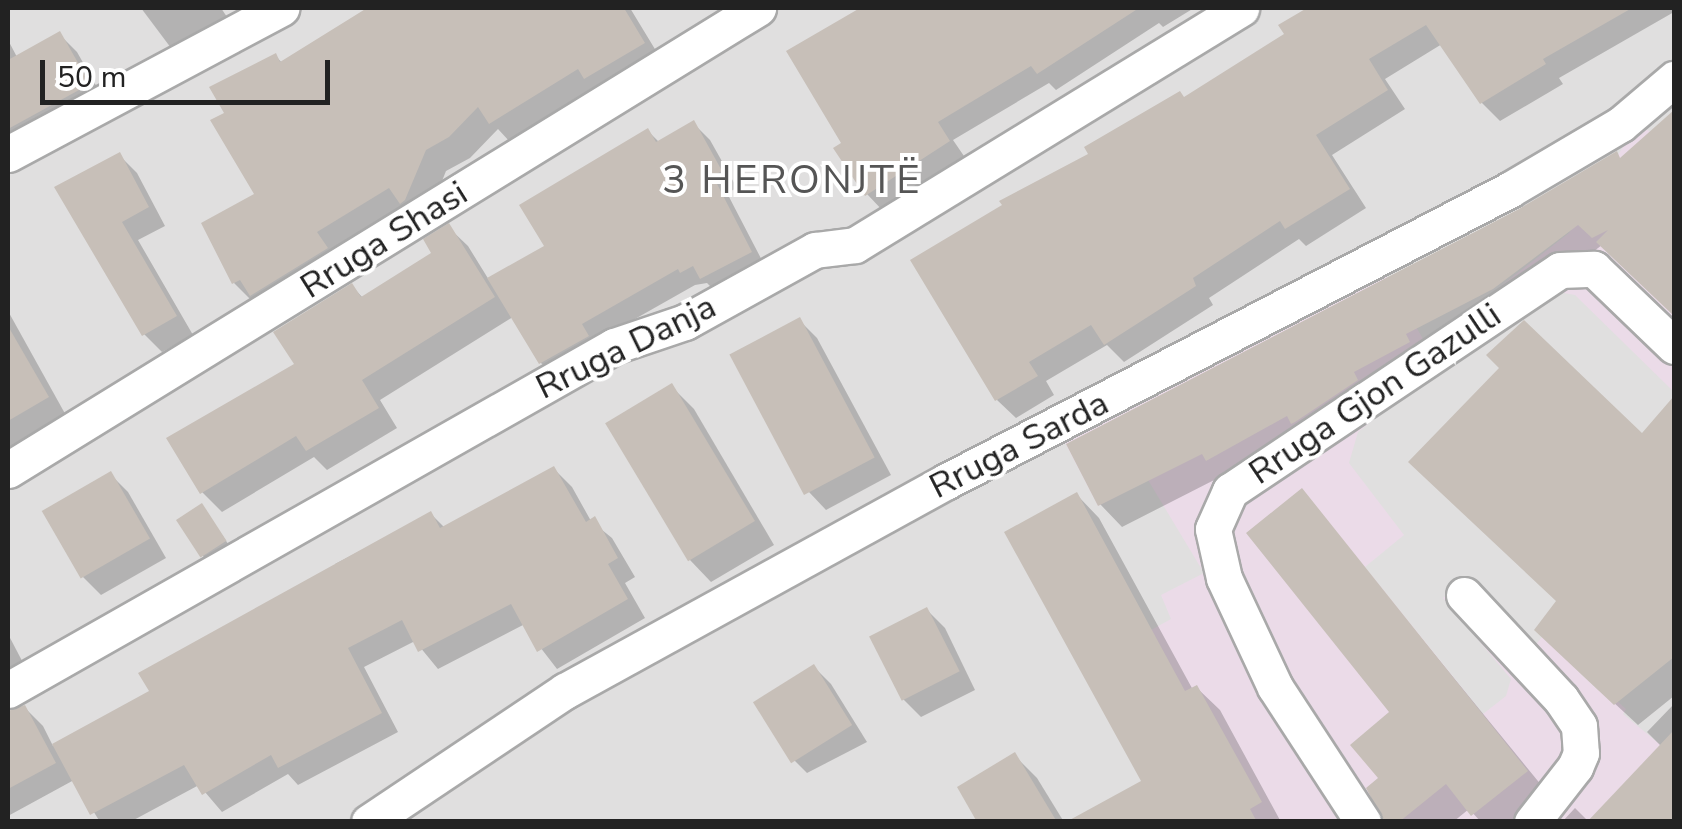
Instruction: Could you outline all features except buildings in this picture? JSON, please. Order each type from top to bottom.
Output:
[{"type":"street","points":[[8,154],[282,8]]},
{"type":"street","name":"Rruga Shasi","points":[[8,470],[758,8]]},
{"type":"street","name":"Rruga Danja","points":[[8,690],[614,346],[684,322],[815,250],[856,245],[1241,8]]},
{"type":"street","name":"Rruga Sarda","points":[[370,822],[564,691],[946,482],[1509,190],[1620,124],[1674,79]]},
{"type":"street","name":"Rruga Gjon Gazulli","points":[[1363,822],[1276,687],[1230,596],[1213,529],[1230,490],[1560,270],[1594,270],[1674,346]]},
{"type":"street","points":[[1464,595],[1561,699],[1578,726],[1581,753],[1575,768],[1532,822]]},
{"type":"shaded area","points":[[8,8],[1674,8],[1674,821],[8,821]]},
{"type":"shaded area","points":[[1638,123],[1674,149],[1674,392],[1575,295],[1558,292],[1494,326],[1358,432],[1349,463],[1404,535],[1365,567],[1483,714],[1506,696],[1511,679],[1443,598],[1456,588],[1531,651],[1545,633],[1582,675],[1599,691],[1603,688],[1626,709],[1623,714],[1674,756],[1674,821],[1164,821],[1080,669],[1171,619],[1161,595],[1204,573],[1148,480],[1098,506],[1061,435],[1380,265],[1426,344],[1569,233]]},
{"type":"district","name":"3 HERONJTË","points":[[792,180]]}]
